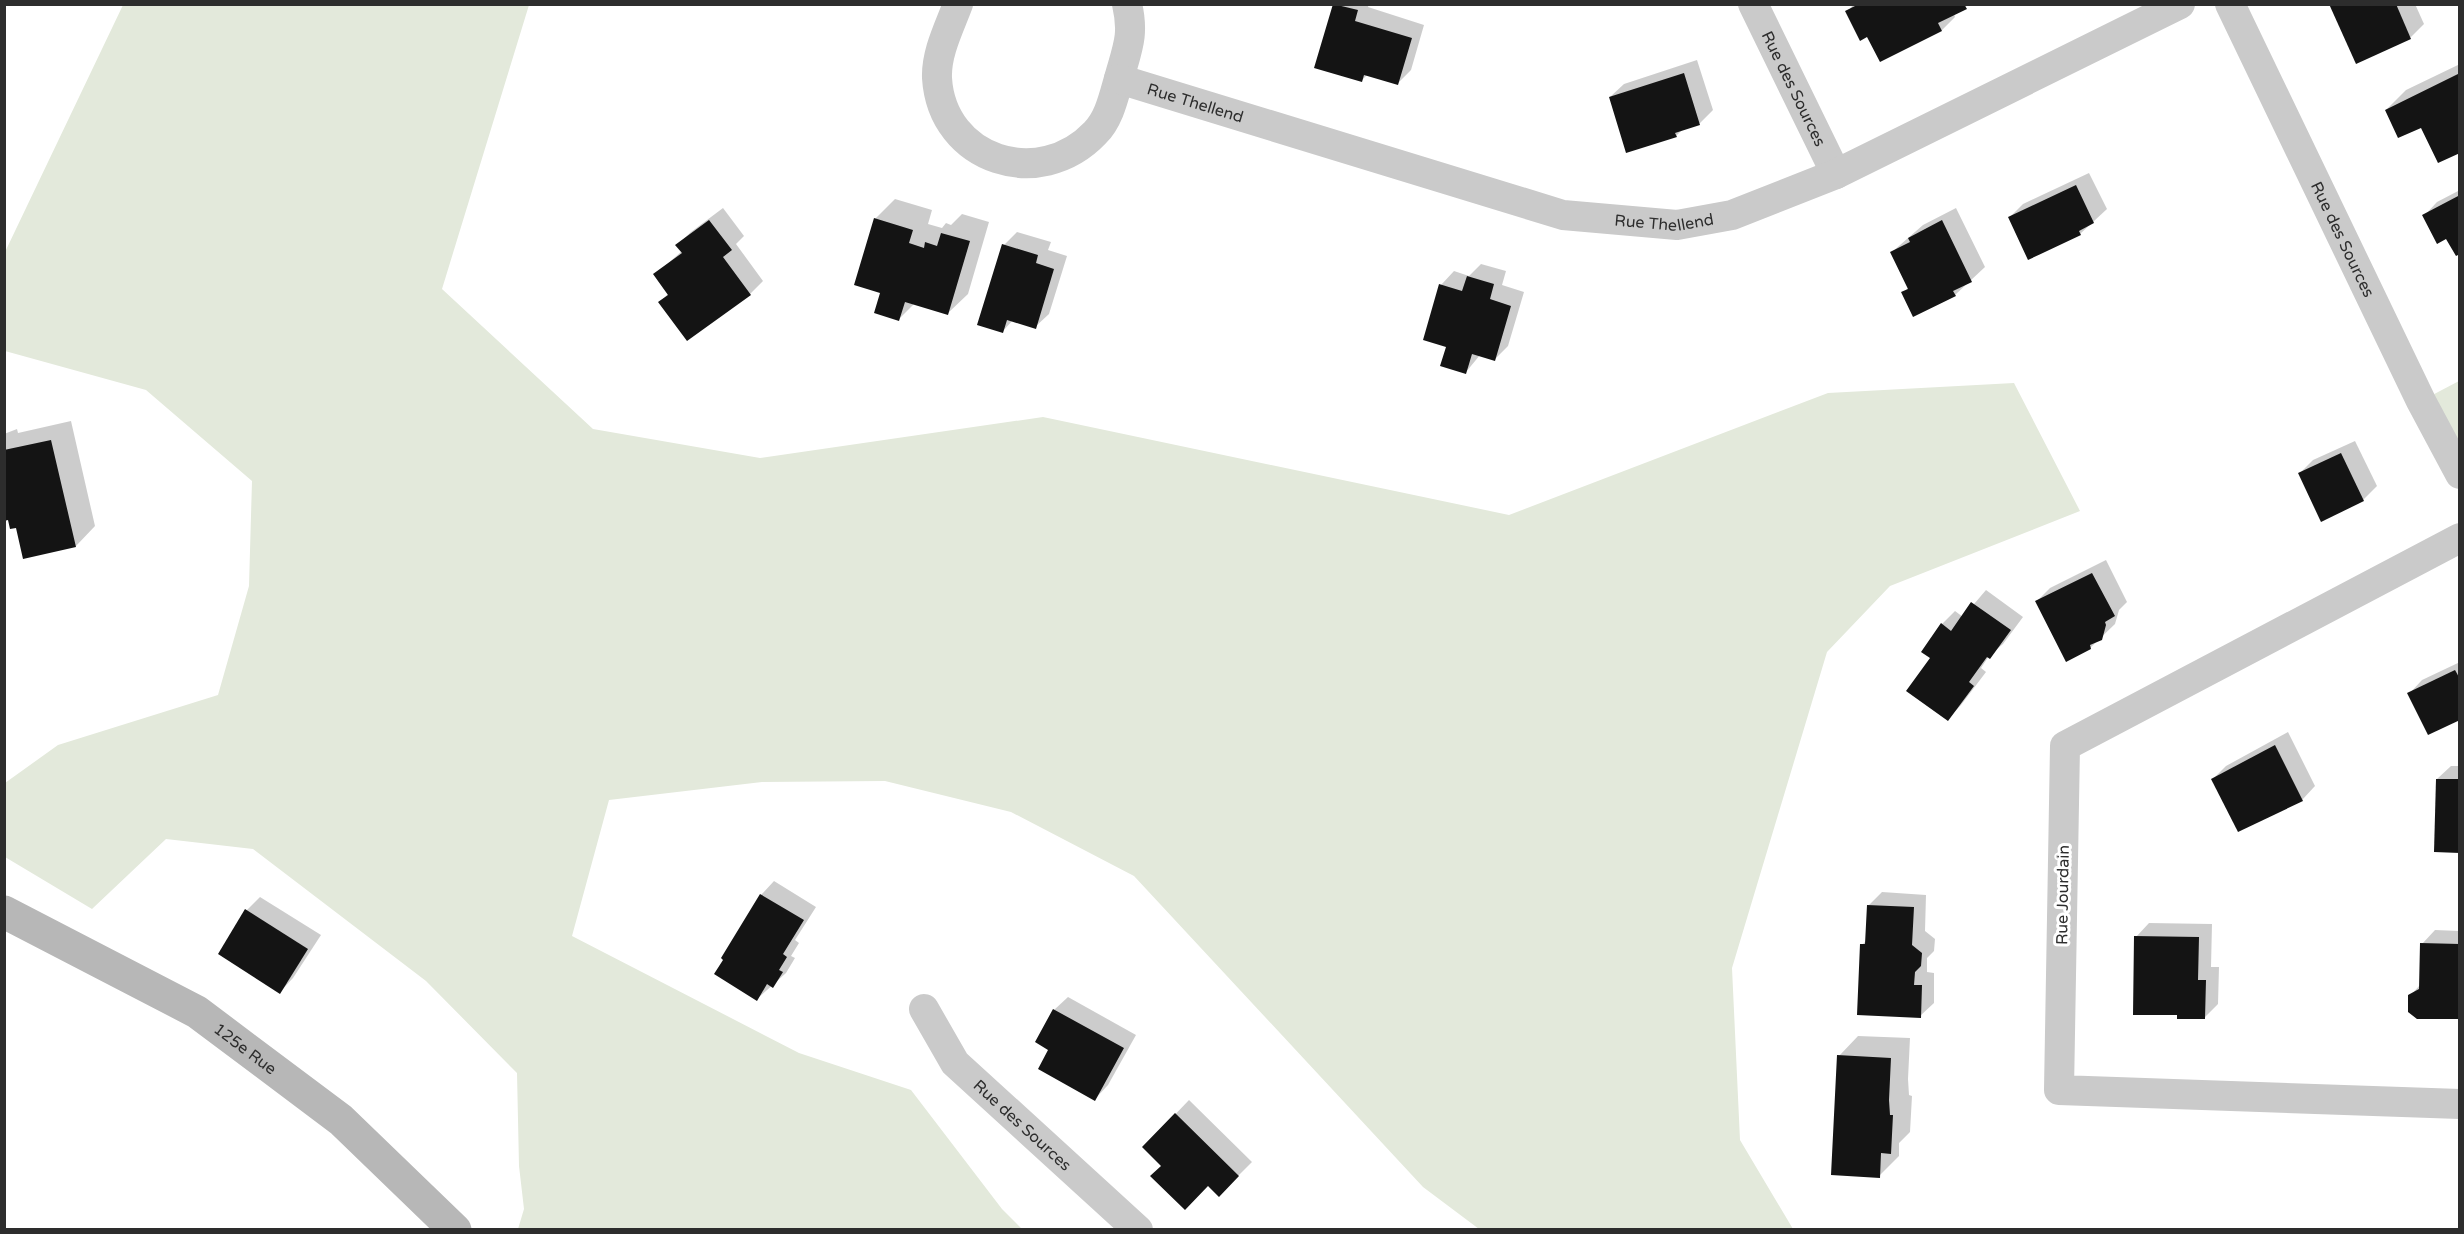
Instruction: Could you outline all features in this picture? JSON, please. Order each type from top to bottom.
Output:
[{"type":"street","points":[[958,4],[940,51],[937,78],[942,105],[955,128],[974,147],[999,160],[1025,165],[1052,161],[1076,150],[1097,132],[1112,106],[1132,35],[1127,4]]},
{"type":"street","name":"Rue des Sources","points":[[1753,4],[1836,174]]},
{"type":"street","name":"Rue Thellend","points":[[1119,79],[1563,215],[1677,225],[1732,215],[1836,174],[2180,4]]},
{"type":"street","name":"Rue des Sources","points":[[2230,4],[2416,390],[2460,474]]},
{"type":"street","name":"Rue Jourdain","points":[[2460,538],[2065,746],[2059,1090],[2460,1104]]},
{"type":"street","name":"125e Rue","points":[[4,912],[197,1012],[341,1120],[454,1230]]},
{"type":"street","name":"Rue des Sources","points":[[924,1008],[955,1063],[1138,1230]]},
{"type":"shaded area","points":[[123,5],[529,5],[442,289],[593,429],[760,458],[1043,417],[1509,515],[1828,393],[2014,383],[2080,511],[1890,586],[1827,652],[1732,968],[1740,1140],[1793,1229],[1479,1229],[1423,1187],[1134,876],[1011,812],[885,781],[762,782],[609,800],[572,936],[799,1053],[911,1090],[1002,1209],[1022,1229],[518,1229],[524,1209],[519,1166],[517,1073],[426,981],[253,849],[166,839],[92,909],[5,857],[5,783],[58,745],[218,695],[249,586],[252,481],[146,390],[5,351],[5,252]]},
{"type":"shaded area","points":[[2459,381],[2459,474],[2421,401]]},
{"type":"building","points":[[1333,4],[1358,10],[1355,21],[1412,38],[1398,85],[1364,75],[1362,82],[1314,68]]},
{"type":"building","points":[[1859,4],[1964,4],[1967,9],[1938,23],[1942,31],[1880,62],[1867,37],[1860,41],[1845,11]]},
{"type":"building","points":[[2329,4],[2396,4],[2411,39],[2356,64]]},
{"type":"building","points":[[1684,73],[1700,125],[1675,133],[1677,137],[1626,153],[1609,97]]},
{"type":"building","points":[[2460,73],[2460,153],[2438,163],[2421,128],[2398,138],[2385,110]]},
{"type":"building","points":[[2076,185],[2094,223],[2079,231],[2081,235],[2028,260],[2008,217]]},
{"type":"building","points":[[2460,195],[2460,254],[2456,256],[2446,239],[2437,244],[2422,215]]},
{"type":"building","points":[[874,218],[913,230],[909,243],[924,248],[925,242],[937,246],[941,233],[970,241],[948,315],[905,302],[899,321],[874,313],[880,293],[854,285]]},
{"type":"building","points":[[709,220],[732,250],[723,257],[751,295],[687,341],[658,302],[668,295],[653,274],[682,253],[675,245]]},
{"type":"building","points":[[1942,220],[1972,282],[1953,291],[1956,296],[1913,317],[1901,292],[1908,289],[1890,252],[1910,242],[1908,238]]},
{"type":"building","points":[[1002,244],[1038,255],[1036,263],[1054,269],[1036,329],[1007,320],[1003,333],[977,325]]},
{"type":"building","points":[[1467,276],[1494,284],[1490,299],[1511,306],[1495,361],[1472,354],[1466,374],[1440,366],[1446,347],[1423,340],[1439,284],[1462,291]]},
{"type":"building","points":[[51,440],[76,547],[23,559],[16,528],[10,529],[8,520],[4,521],[4,450]]},
{"type":"building","points":[[2341,453],[2364,501],[2321,522],[2298,473]]},
{"type":"building","points":[[2092,573],[2115,616],[2105,622],[2102,640],[2090,645],[2091,649],[2066,662],[2035,601]]},
{"type":"building","points":[[1971,602],[2011,630],[1990,659],[1987,657],[1969,682],[1974,686],[1948,721],[1906,691],[1930,658],[1921,652],[1941,623],[1951,631]]},
{"type":"building","points":[[2455,670],[2460,679],[2460,720],[2428,735],[2407,693]]},
{"type":"building","points":[[2275,745],[2303,801],[2238,832],[2211,779]]},
{"type":"building","points":[[2436,779],[2460,779],[2460,853],[2434,852]]},
{"type":"building","points":[[760,894],[804,920],[783,954],[787,957],[779,970],[783,972],[773,988],[767,984],[757,1001],[714,974],[723,960],[721,958]]},
{"type":"building","points":[[1867,905],[1914,907],[1912,945],[1922,953],[1921,966],[1915,972],[1914,985],[1922,985],[1921,1018],[1857,1015],[1860,944],[1865,944]]},
{"type":"building","points":[[245,909],[308,949],[280,994],[218,954]]},
{"type":"building","points":[[2134,936],[2199,937],[2198,980],[2206,980],[2205,1019],[2177,1019],[2177,1015],[2133,1015]]},
{"type":"building","points":[[2420,943],[2460,944],[2460,1019],[2417,1019],[2408,1012],[2408,995],[2419,989]]},
{"type":"building","points":[[1053,1009],[1124,1048],[1095,1101],[1038,1069],[1048,1050],[1035,1042]]},
{"type":"building","points":[[1837,1055],[1891,1058],[1889,1100],[1890,1115],[1893,1115],[1891,1154],[1881,1153],[1880,1178],[1831,1175]]},
{"type":"building","points":[[1175,1113],[1239,1176],[1219,1197],[1208,1186],[1185,1210],[1150,1176],[1161,1166],[1142,1147]]}]
